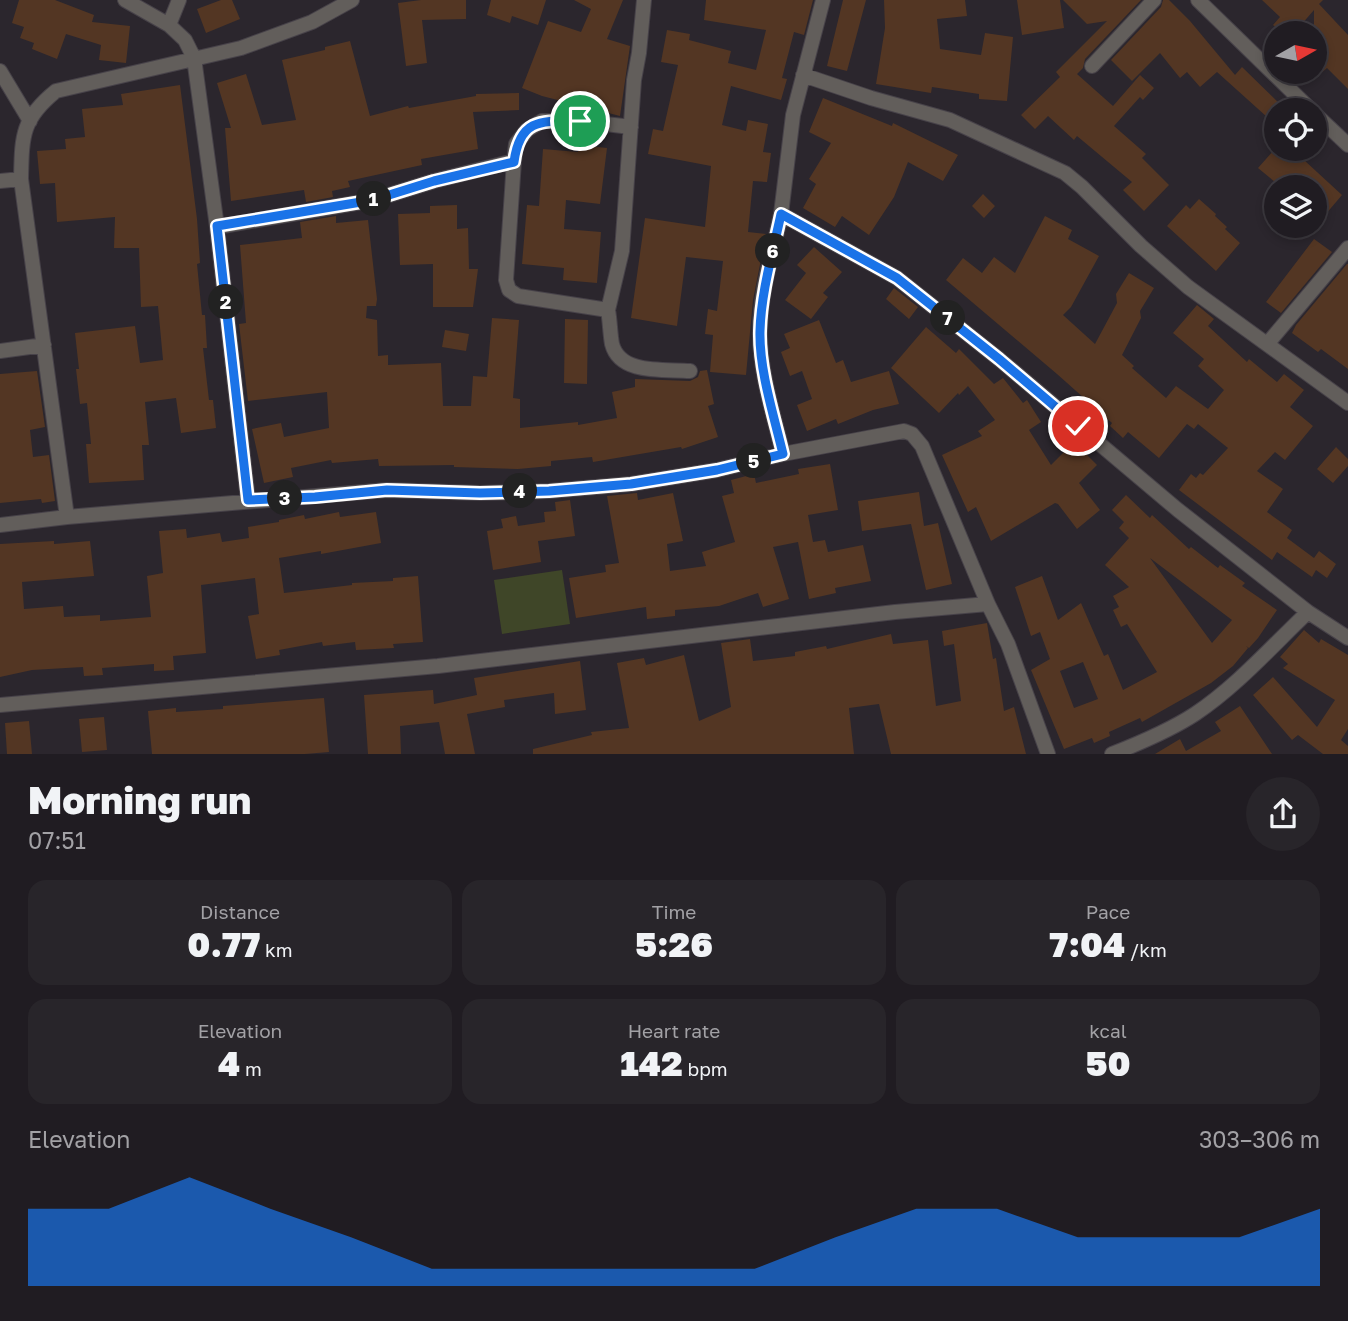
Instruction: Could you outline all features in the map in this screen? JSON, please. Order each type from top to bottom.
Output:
[{"type":"street","points":[[125,0],[169,25],[185,40],[194,58],[217,226],[248,500]]},
{"type":"street","points":[[169,25],[179,0]]},
{"type":"street","points":[[67,517],[21,179],[22,139],[38,105],[56,91],[241,48],[313,22],[352,0]]},
{"type":"street","points":[[644,0],[634,79],[622,251],[608,310],[612,346],[623,362],[643,368],[690,371]]},
{"type":"street","points":[[783,454],[765,379],[760,332],[765,289],[781,214],[793,115],[823,0]]},
{"type":"street","points":[[1092,66],[1154,0]]},
{"type":"street","points":[[1198,0],[1298,98]]},
{"type":"street","points":[[0,71],[30,121]]},
{"type":"street","points":[[803,75],[950,120],[1065,173],[1188,287],[1348,403]]},
{"type":"street","points":[[608,310],[518,296],[509,290],[506,280],[516,144],[527,130],[542,121],[580,121],[631,127]]},
{"type":"street","points":[[1327,124],[1346,139]]},
{"type":"street","points":[[217,226],[373,200],[434,181],[514,162]]},
{"type":"street","points":[[0,181],[21,179]]},
{"type":"street","points":[[781,214],[897,278],[999,359],[1178,510],[1308,612],[1348,638]]},
{"type":"street","points":[[1268,343],[1348,248]]},
{"type":"street","points":[[0,351],[44,345]]},
{"type":"street","points":[[0,525],[248,500],[387,490],[480,493],[604,486],[717,470],[783,454],[904,431],[912,434],[922,446],[988,604],[1008,644],[1048,754]]},
{"type":"street","points":[[0,705],[438,666],[895,612],[988,604]]},
{"type":"street","points":[[1112,754],[1150,739],[1196,713],[1232,685],[1308,612]]},
{"type":"green space","points":[[562,570],[570,624],[502,634],[494,580]]},
{"type":"building","points":[[19,0],[55,0],[94,15],[92,22],[130,26],[126,63],[99,60],[101,45],[66,34],[57,59],[32,49],[34,43],[20,38],[24,27],[12,23]]},
{"type":"building","points":[[221,0],[232,0],[240,19],[206,33],[197,9]]},
{"type":"building","points":[[466,0],[466,19],[422,20],[427,63],[406,66],[398,3]]},
{"type":"building","points":[[491,0],[546,0],[538,25],[512,16],[510,23],[487,15]]},
{"type":"building","points":[[574,0],[623,0],[607,39],[630,46],[620,116],[542,96],[522,88],[548,21],[581,32],[591,9]]},
{"type":"building","points":[[706,0],[813,0],[804,35],[794,32],[782,78],[787,79],[781,100],[731,86],[722,125],[746,131],[748,120],[768,124],[763,152],[771,153],[767,182],[753,181],[748,232],[766,234],[753,300],[746,375],[710,372],[713,335],[705,334],[708,309],[717,311],[723,261],[686,257],[677,326],[631,318],[645,218],[705,227],[711,166],[648,154],[653,129],[663,131],[678,65],[661,62],[667,30],[690,34],[689,40],[731,51],[728,63],[756,70],[766,30],[704,20]]},
{"type":"building","points":[[843,0],[866,0],[847,71],[827,66]]},
{"type":"building","points":[[884,0],[965,0],[967,16],[937,19],[940,49],[981,55],[985,33],[1013,37],[1007,101],[979,99],[979,94],[932,87],[931,93],[876,84],[885,28]]},
{"type":"building","points":[[1017,0],[1060,0],[1064,28],[1022,35]]},
{"type":"building","points":[[1063,0],[1141,0],[1085,59],[1083,68],[1077,74],[1113,106],[1140,75],[1154,88],[1143,100],[1140,97],[1114,126],[1146,154],[1142,158],[1169,185],[1144,211],[1123,190],[1132,182],[1077,136],[1074,140],[1048,116],[1035,129],[1021,115],[1060,77],[1056,72],[1107,21],[1087,24]]},
{"type":"building","points":[[1163,0],[1169,0],[1235,75],[1242,67],[1274,98],[1264,98],[1264,114],[1217,72],[1200,87],[1187,72],[1180,78],[1160,53],[1132,81],[1111,60],[1161,7]]},
{"type":"building","points":[[1262,0],[1323,0],[1319,4],[1348,35],[1348,89],[1327,68],[1327,21],[1314,21],[1314,10],[1304,21],[1276,21],[1280,17]]},
{"type":"building","points":[[350,41],[370,116],[476,94],[519,93],[519,110],[473,112],[478,149],[421,159],[422,165],[348,181],[350,187],[332,191],[333,197],[306,202],[304,190],[231,201],[225,128],[231,128],[217,83],[246,74],[262,125],[296,120],[282,60]]},
{"type":"building","points":[[180,85],[197,219],[200,263],[197,264],[207,348],[203,348],[209,400],[213,400],[216,428],[181,433],[176,398],[145,402],[149,445],[142,445],[144,480],[89,483],[86,444],[91,444],[87,403],[80,404],[75,333],[135,326],[140,363],[163,360],[158,306],[141,307],[139,248],[114,248],[115,217],[57,222],[55,183],[40,184],[37,151],[66,149],[65,139],[85,137],[82,109],[123,105],[121,94]]},
{"type":"building","points":[[823,98],[892,126],[893,123],[958,155],[943,181],[908,162],[894,197],[869,235],[842,216],[835,227],[803,208],[816,184],[809,179],[831,143],[809,132]]},
{"type":"building","points":[[579,145],[607,148],[600,204],[566,200],[564,229],[601,232],[597,283],[563,280],[564,268],[522,264],[527,205],[539,206],[543,149],[578,152]]},
{"type":"building","points":[[1264,161],[1305,161],[1320,175],[1266,175],[1258,168]]},
{"type":"building","points":[[1327,181],[1342,195],[1327,213]]},
{"type":"building","points":[[983,194],[995,206],[984,218],[972,206]]},
{"type":"building","points":[[1199,199],[1216,214],[1227,227],[1225,229],[1240,243],[1216,271],[1167,226],[1186,205],[1190,209]]},
{"type":"building","points":[[457,205],[457,229],[468,228],[469,269],[478,269],[473,307],[433,307],[433,264],[400,265],[398,214],[430,213],[430,206]]},
{"type":"building","points":[[336,216],[336,223],[368,220],[377,299],[376,306],[367,306],[366,318],[377,320],[378,356],[388,355],[388,365],[441,363],[443,406],[471,406],[473,376],[487,377],[492,318],[519,320],[513,398],[520,399],[520,428],[578,422],[578,425],[617,418],[612,392],[635,387],[635,379],[690,381],[698,377],[700,371],[707,370],[714,404],[708,406],[718,437],[682,449],[681,447],[593,462],[592,457],[551,461],[551,466],[518,469],[454,465],[379,466],[378,459],[332,463],[331,460],[291,468],[293,477],[264,483],[252,429],[281,423],[284,437],[329,428],[327,392],[248,401],[239,324],[246,323],[240,245],[302,238],[300,222]]},
{"type":"building","points":[[1045,216],[1072,230],[1068,239],[1099,256],[1071,307],[1063,315],[1095,344],[1117,303],[1116,294],[1129,273],[1154,288],[1140,311],[1141,318],[1122,355],[1134,366],[1132,368],[1166,398],[1176,386],[1208,409],[1224,390],[1198,366],[1204,359],[1173,333],[1197,305],[1214,319],[1208,326],[1247,362],[1249,359],[1277,382],[1284,374],[1304,390],[1290,407],[1313,426],[1285,460],[1275,452],[1257,471],[1283,489],[1267,512],[1292,530],[1287,538],[1314,558],[1319,551],[1336,564],[1327,578],[1316,570],[1312,577],[1277,552],[1272,560],[1179,490],[1191,474],[1196,478],[1200,473],[1203,475],[1228,448],[1198,424],[1194,429],[1187,424],[1159,458],[1128,432],[1123,438],[1110,426],[1112,423],[946,280],[963,258],[982,273],[994,257],[1015,273]]},
{"type":"building","points":[[1314,239],[1332,252],[1281,313],[1266,302]]},
{"type":"building","points":[[814,247],[842,272],[823,293],[828,297],[811,319],[785,300],[806,273],[797,265]]},
{"type":"building","points":[[1347,264],[1348,369],[1321,349],[1318,352],[1292,333]]},
{"type":"building","points":[[894,288],[918,307],[909,319],[886,299]]},
{"type":"building","points":[[565,319],[588,320],[587,384],[564,383]]},
{"type":"building","points":[[819,320],[836,363],[843,360],[851,382],[889,371],[899,404],[873,410],[838,424],[836,419],[807,431],[797,405],[812,399],[802,371],[790,376],[781,352],[790,348],[784,334]]},
{"type":"building","points":[[926,327],[956,353],[959,349],[994,384],[1003,378],[1023,403],[1027,400],[1041,422],[1029,430],[1051,465],[1074,442],[1097,465],[1079,483],[1100,510],[1077,529],[1055,503],[991,541],[976,507],[968,512],[942,455],[982,436],[978,431],[995,420],[968,386],[939,413],[891,368]]},
{"type":"building","points":[[445,330],[469,334],[466,351],[442,347]]},
{"type":"building","points":[[37,371],[45,427],[30,430],[33,457],[49,455],[55,501],[42,503],[41,499],[0,503],[0,374]]},
{"type":"building","points":[[1336,447],[1348,459],[1348,466],[1333,483],[1317,469]]},
{"type":"building","points":[[830,464],[838,510],[808,515],[813,542],[825,540],[828,552],[863,545],[871,581],[835,588],[836,593],[809,599],[798,542],[773,547],[789,599],[763,607],[758,593],[719,606],[675,610],[675,616],[647,619],[646,607],[576,618],[569,578],[606,572],[605,565],[619,563],[607,496],[637,493],[638,500],[673,493],[683,541],[667,544],[670,571],[706,566],[702,552],[735,542],[722,496],[734,493],[731,480],[754,474],[756,483],[799,474],[798,469]]},
{"type":"building","points":[[919,492],[924,526],[938,523],[952,584],[926,590],[911,524],[862,531],[858,501]]},
{"type":"building","points":[[1126,495],[1189,549],[1191,547],[1218,568],[1220,565],[1245,583],[1242,586],[1277,610],[1258,638],[1249,648],[1246,646],[1248,648],[1233,666],[1211,683],[1142,722],[1140,718],[1109,732],[1110,736],[1094,743],[1092,738],[1064,749],[1031,670],[1050,659],[1040,632],[1031,636],[1015,587],[1042,576],[1058,620],[1081,603],[1104,656],[1108,654],[1123,690],[1157,672],[1127,624],[1121,627],[1113,610],[1119,607],[1113,596],[1129,587],[1105,565],[1129,538],[1119,528],[1124,522],[1112,510]],"holes":[[[1150,558],[1232,620],[1212,643]],[[1083,662],[1098,699],[1074,708],[1060,671]]]},
{"type":"building","points":[[570,500],[575,536],[538,541],[541,562],[493,570],[487,531],[503,528],[501,519],[516,516],[518,526],[545,522],[544,512],[556,511],[555,502]]},
{"type":"building","points":[[339,512],[340,517],[376,512],[381,543],[321,554],[321,551],[279,558],[284,593],[418,576],[423,642],[393,644],[394,648],[356,650],[355,642],[323,646],[322,642],[279,650],[280,655],[256,659],[248,616],[259,614],[255,578],[201,585],[206,653],[173,656],[174,670],[154,671],[154,664],[102,668],[103,675],[84,676],[83,667],[32,670],[0,677],[0,544],[90,541],[94,576],[22,582],[24,609],[63,606],[64,617],[100,615],[100,621],[151,617],[147,576],[163,573],[159,531],[186,529],[187,538],[220,533],[222,542],[249,538],[248,527],[304,515],[305,519]]},
{"type":"building","points":[[987,623],[993,659],[996,658],[1004,711],[1014,707],[1026,754],[891,754],[879,704],[849,708],[854,754],[533,754],[533,749],[592,735],[591,732],[629,728],[617,663],[644,658],[646,665],[684,655],[699,721],[731,707],[721,643],[750,639],[753,661],[795,656],[795,652],[826,646],[827,649],[891,634],[893,644],[928,640],[936,706],[961,701],[954,644],[944,646],[942,631]]},
{"type":"building","points":[[1304,630],[1319,643],[1321,639],[1348,655],[1348,729],[1341,740],[1348,746],[1348,754],[1323,754],[1298,735],[1292,740],[1253,695],[1273,677],[1317,727],[1335,700],[1283,668],[1288,664],[1280,657]]},
{"type":"building","points":[[580,661],[586,710],[555,714],[554,693],[504,700],[505,707],[467,714],[475,754],[445,754],[439,722],[400,726],[401,754],[368,754],[364,695],[433,690],[434,704],[477,695],[474,678]]},
{"type":"building","points":[[324,698],[329,752],[152,754],[148,711],[176,708],[176,712],[223,709],[223,706]]},
{"type":"building","points":[[1240,706],[1272,754],[1155,754],[1180,739],[1186,751],[1221,731],[1215,722]]},
{"type":"building","points":[[104,717],[107,750],[82,752],[79,719]]},
{"type":"building","points":[[29,721],[32,754],[7,754],[5,723]]},
{"type":"route","points":[[580,121],[542,121],[527,130],[516,144],[514,162],[434,181],[373,200],[217,226],[248,500],[387,490],[480,493],[549,491],[631,484],[717,470],[783,454],[765,379],[760,332],[765,289],[781,214],[897,278],[1078,426]]}]
